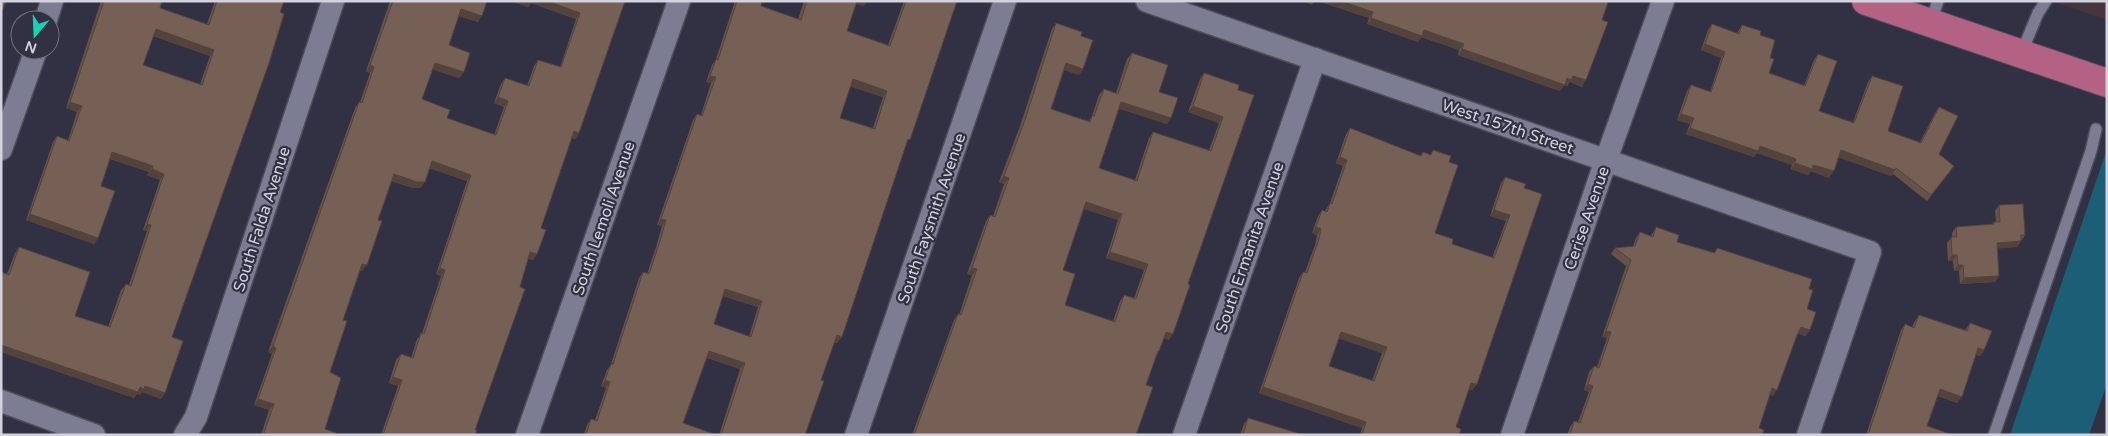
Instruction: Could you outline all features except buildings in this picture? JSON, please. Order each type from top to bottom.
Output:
[{"type":"main road","points":[[1866,1],[1934,12],[2022,54],[2107,83]]},
{"type":"street","name":"South Falda Avenue","points":[[185,435],[196,417],[333,1]]},
{"type":"street","name":"South Lemoli Avenue","points":[[527,435],[679,1]]},
{"type":"street","name":"South Faysmith Avenue","points":[[856,435],[1005,1]]},
{"type":"street","name":"West 157th Street","points":[[1147,1],[1870,252],[1808,435]]},
{"type":"street","name":"Cerise Avenue","points":[[1512,435],[1606,160],[1663,1]]},
{"type":"street","name":"South Ermanita Avenue","points":[[1184,435],[1314,59]]},
{"type":"street","points":[[1,149],[32,60]]},
{"type":"street","points":[[1,401],[94,435]]},
{"type":"lane","points":[[2022,54],[2038,13],[2046,1]]},
{"type":"lane","points":[[1994,435],[2091,151],[2096,129]]},
{"type":"shaded area","points":[[2051,1],[2107,1],[2107,20]]},
{"type":"water","points":[[2107,149],[2107,384],[2089,435],[2010,435]]}]
